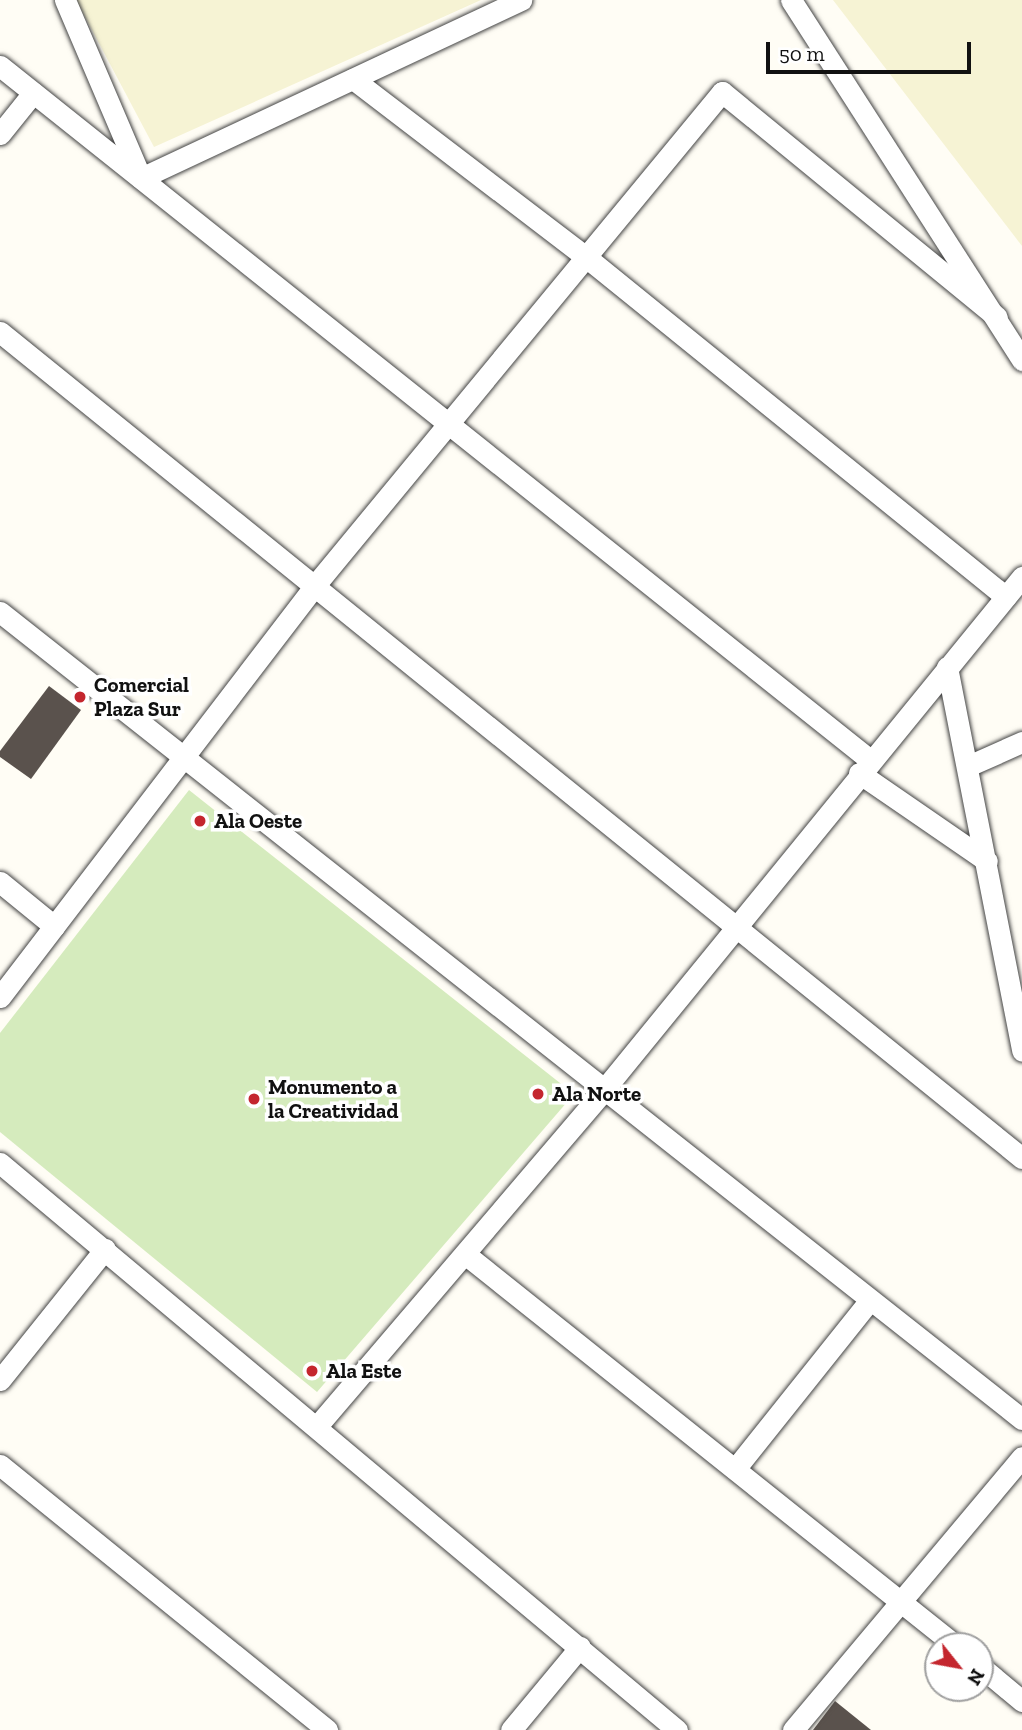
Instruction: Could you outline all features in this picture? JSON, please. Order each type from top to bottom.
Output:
[{"type":"street","points":[[65,0],[141,178]]},
{"type":"street","points":[[141,178],[521,0]]},
{"type":"street","points":[[791,0],[997,317],[1022,360]]},
{"type":"street","points":[[0,66],[450,422],[864,767],[987,861]]},
{"type":"street","points":[[353,79],[586,257],[1006,597]]},
{"type":"street","points":[[0,997],[316,584],[722,92],[997,317]]},
{"type":"street","points":[[0,134],[33,93]]},
{"type":"street","points":[[0,332],[316,584],[1022,1158]]},
{"type":"street","points":[[318,1425],[603,1092],[864,767],[1022,577]]},
{"type":"street","points":[[0,612],[603,1092],[1022,1419]]},
{"type":"street","points":[[947,667],[1022,1051]]},
{"type":"street","points":[[968,766],[1022,742]]},
{"type":"street","points":[[0,882],[54,926]]},
{"type":"street","points":[[0,1163],[318,1425],[677,1730]]},
{"type":"street","points":[[0,1380],[105,1249]]},
{"type":"street","points":[[465,1254],[939,1632]]},
{"type":"street","points":[[735,1469],[870,1300]]},
{"type":"street","points":[[793,1730],[899,1599],[1022,1458]]},
{"type":"street","points":[[0,1465],[327,1730]]},
{"type":"street","points":[[511,1730],[580,1647]]},
{"type":"street","points":[[994,1678],[1022,1701]]},
{"type":"shaded area","points":[[76,0],[481,0],[154,147]]},
{"type":"shaded area","points":[[833,0],[1022,0],[1022,246]]},
{"type":"green space","points":[[189,790],[574,1094],[317,1392],[0,1132],[0,1033]]},
{"type":"building","points":[[49,686],[81,710],[31,779],[0,757],[0,751]]},
{"type":"building","points":[[835,1701],[871,1730],[813,1730]]},
{"type":"place","name":"Comercial Plaza Sur","points":[[80,697]]},
{"type":"place","name":"Ala Oeste","points":[[200,821]]},
{"type":"place","name":"Ala Norte","points":[[538,1094]]},
{"type":"place","name":"Monumento a la Creatividad","points":[[254,1099]]},
{"type":"place","name":"Ala Este","points":[[312,1371]]}]
